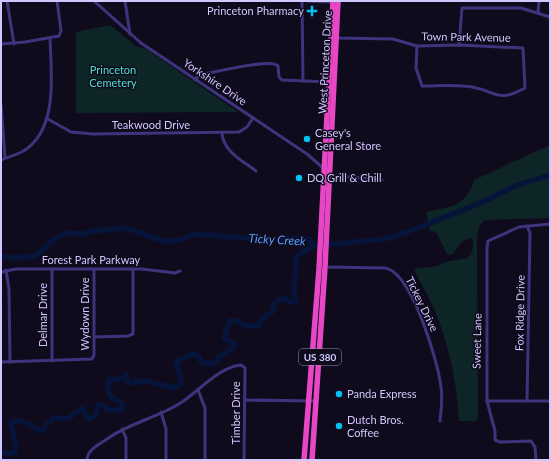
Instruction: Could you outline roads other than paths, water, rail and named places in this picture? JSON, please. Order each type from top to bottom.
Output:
[{"type":"highway","name":"West Princeton Drive","points":[[312,460],[326,255],[323,236],[323,168],[336,38],[335,1]]},
{"type":"highway","name":"West Princeton Drive","points":[[304,460],[310,400],[319,256],[323,236],[328,176],[335,1]]},
{"type":"street","points":[[7,1],[14,44]]},
{"type":"street","points":[[1,44],[14,44],[50,38],[61,34],[57,1]]},
{"type":"street","name":"Yorkshire Drive","points":[[94,1],[130,34],[195,80],[307,154],[323,168],[328,176]]},
{"type":"street","points":[[125,1],[130,34]]},
{"type":"street","points":[[302,1],[303,81]]},
{"type":"street","points":[[307,1],[335,1]]},
{"type":"street","points":[[538,13],[539,1]]},
{"type":"street","points":[[459,44],[462,8],[521,8],[550,18]]},
{"type":"street","points":[[1,160],[24,152],[32,145],[46,118],[51,102],[50,38]]},
{"type":"street","name":"Town Park Avenue","points":[[336,38],[393,39],[417,46],[459,44],[523,48],[525,88],[510,96],[498,96],[472,87],[422,86],[416,68],[417,46]]},
{"type":"street","points":[[195,80],[201,75],[246,67],[254,64],[277,64],[279,77],[282,80],[331,83]]},
{"type":"street","points":[[1,104],[5,158]]},
{"type":"street","name":"Teakwood Drive","points":[[46,118],[63,128],[81,134],[222,134],[243,131],[253,118]]},
{"type":"street","points":[[222,134],[224,143],[228,149],[256,171]]},
{"type":"street","points":[[328,176],[382,180]]},
{"type":"street","points":[[527,226],[550,224]]},
{"type":"street","name":"Sweet Lane","points":[[527,226],[519,227],[488,241],[487,401],[495,431],[495,440],[534,443],[536,460]]},
{"type":"street","name":"Fox Ridge Drive","points":[[527,226],[530,233],[527,401]]},
{"type":"street","name":"Tickey Drive","points":[[319,267],[385,268],[393,270],[397,274],[420,316],[430,342],[441,388],[440,421]]},
{"type":"street","name":"Forest Park Parkway","points":[[1,272],[6,270],[52,269],[151,269],[175,273],[180,271]]},
{"type":"street","name":"Delmar Drive","points":[[52,269],[52,361]]},
{"type":"street","name":"Wydown Drive","points":[[52,361],[92,359],[94,337],[94,269]]},
{"type":"street","points":[[94,337],[128,336],[133,334],[133,269]]},
{"type":"street","points":[[6,270],[10,289],[10,362]]},
{"type":"street","points":[[1,362],[52,361]]},
{"type":"street","name":"Timber Drive","points":[[198,390],[226,370],[238,366],[244,366],[244,460]]},
{"type":"street","points":[[87,460],[88,454],[122,429],[176,406],[198,390],[205,408],[205,460]]},
{"type":"street","points":[[245,400],[317,401]]},
{"type":"street","points":[[487,401],[550,401]]},
{"type":"street","points":[[161,412],[166,429],[166,460]]},
{"type":"street","points":[[122,429],[126,438],[126,460]]},
{"type":"waterway","points":[[1,453],[14,453],[16,447],[11,422],[19,421],[30,424],[39,431],[44,430],[47,424],[54,417],[64,419],[83,408],[87,418],[89,419],[96,415],[98,405],[103,405],[108,410],[122,410],[123,404],[110,396],[107,387],[109,380],[120,379],[127,375],[127,383],[146,381],[174,388],[181,384],[176,361],[185,358],[189,354],[197,355],[202,363],[215,363],[218,358],[233,348],[234,344],[224,338],[230,321],[235,320],[245,326],[259,326],[259,322],[273,311],[274,304],[280,299],[285,298],[290,302],[296,301],[294,292],[296,258],[301,253],[315,246],[385,239],[405,233],[483,202],[515,186],[550,175]]},
{"type":"waterway","name":"Ticky Creek","points":[[1,256],[15,258],[34,256],[43,251],[50,242],[66,233],[83,234],[93,231],[126,228],[166,242],[183,239],[194,234],[273,240],[288,238],[308,239],[315,246]]},
{"type":"place","name":"Princeton Pharmacy","points":[[312,11]]},
{"type":"place","name":"Casey's General Store","points":[[307,139]]},
{"type":"place","name":"DQ Grill & Chill","points":[[299,178]]},
{"type":"place","name":"Panda Express","points":[[339,394]]},
{"type":"place","name":"Dutch Bros. Coffee","points":[[339,426]]},
{"type":"park label","name":"Princeton Cemetery","points":[[113,76]]}]
